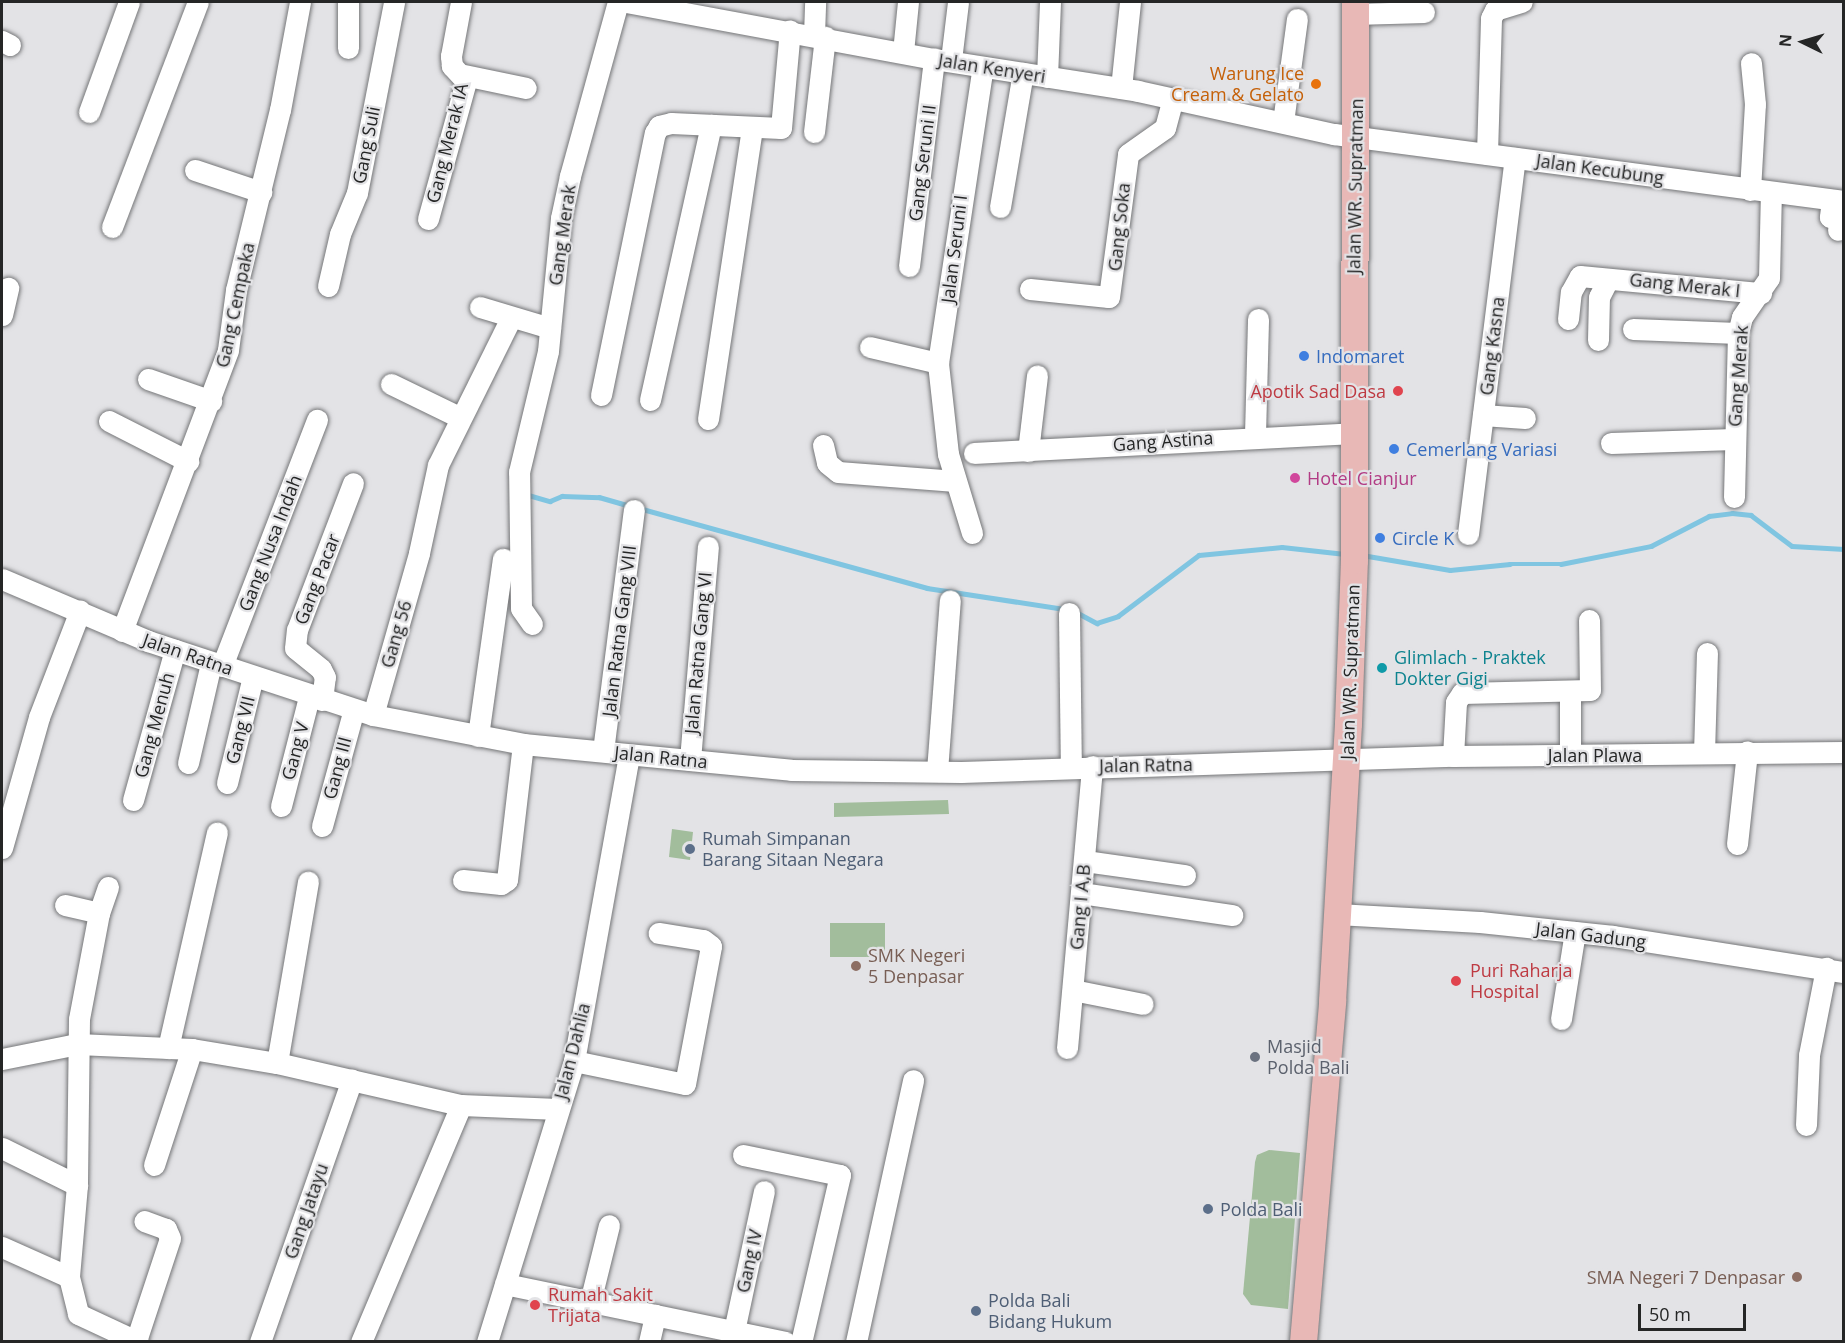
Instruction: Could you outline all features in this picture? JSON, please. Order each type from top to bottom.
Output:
[{"type":"main road","name":"Jalan WR. Supratman","points":[[1303,1341],[1347,761],[1354,560],[1352,433],[1357,136],[1355,8]]},
{"type":"street","points":[[89,112],[129,2]]},
{"type":"street","points":[[112,227],[198,2]]},
{"type":"street","name":"Gang Cempaka","points":[[122,631],[228,350],[236,290],[261,192],[300,2]]},
{"type":"street","points":[[348,2],[348,48]]},
{"type":"street","name":"Gang Suli","points":[[328,286],[340,234],[357,193],[394,2]]},
{"type":"street","name":"Gang Merak IA","points":[[428,219],[466,81],[464,75],[452,66],[451,56],[461,2]]},
{"type":"street","name":"Gang Merak","points":[[532,624],[521,608],[519,472],[550,328],[567,186],[618,2]]},
{"type":"street","name":"Jalan Kenyeri","points":[[626,2],[790,30],[983,67],[1120,88],[1357,136]]},
{"type":"street","points":[[814,132],[821,64],[815,2]]},
{"type":"street","points":[[903,52],[908,2]]},
{"type":"street","points":[[943,60],[958,2]]},
{"type":"street","points":[[1047,77],[1050,2]]},
{"type":"street","points":[[1120,88],[1130,2]]},
{"type":"street","points":[[1486,154],[1491,18],[1495,10],[1522,2]]},
{"type":"street","points":[[1355,8],[1424,12]]},
{"type":"street","points":[[1283,122],[1297,19]]},
{"type":"street","points":[[601,395],[656,133],[664,123],[781,128],[790,30]]},
{"type":"street","name":"Gang Seruni II","points":[[909,266],[943,60]]},
{"type":"street","name":"Gang Merak","points":[[1734,497],[1738,333],[1742,317],[1761,293],[1769,278],[1751,63]]},
{"type":"street","name":"Jalan Seruni I","points":[[972,533],[956,481],[941,417],[938,363],[983,67]]},
{"type":"street","points":[[1000,207],[1023,73]]},
{"type":"street","points":[[464,75],[526,88]]},
{"type":"street","name":"Gang Soka","points":[[1030,289],[1109,297],[1128,153],[1165,128],[1173,98]]},
{"type":"street","points":[[650,400],[711,125]]},
{"type":"street","points":[[708,419],[752,127]]},
{"type":"street","name":"Jalan Kecubung","points":[[1357,136],[1838,200]]},
{"type":"street","name":"Gang Kasna","points":[[1468,534],[1515,158]]},
{"type":"street","points":[[195,170],[261,192]]},
{"type":"street","points":[[1838,200],[1830,217],[1840,218],[1838,230]]},
{"type":"street","name":"Gang Merak I","points":[[1568,319],[1571,292],[1580,276],[1761,293]]},
{"type":"street","name":"Gang Merak I","points":[[1598,340],[1599,297],[1608,279]]},
{"type":"street","points":[[2,315],[8,288]]},
{"type":"street","points":[[480,307],[550,328]]},
{"type":"street","name":"Gang 56","points":[[363,712],[420,553],[438,465],[459,417],[511,318]]},
{"type":"street","points":[[1255,435],[1258,319]]},
{"type":"street","points":[[1633,329],[1738,333]]},
{"type":"street","points":[[870,347],[938,363]]},
{"type":"street","points":[[1028,451],[1037,376]]},
{"type":"street","points":[[148,379],[210,401]]},
{"type":"street","points":[[391,384],[459,417]]},
{"type":"street","points":[[1483,415],[1524,418]]},
{"type":"street","name":"Gang Nusa Indah","points":[[188,764],[217,665],[317,420]]},
{"type":"street","points":[[109,421],[188,460]]},
{"type":"street","name":"Gang Astina","points":[[974,453],[1255,435],[1352,433]]},
{"type":"street","points":[[1611,443],[1734,439]]},
{"type":"street","points":[[823,445],[827,463],[838,472],[956,481]]},
{"type":"street","name":"Gang Pacar","points":[[316,698],[325,677],[321,669],[295,648],[297,630],[353,483]]},
{"type":"street","name":"Jalan Ratna Gang VIII","points":[[603,751],[634,510]]},
{"type":"street","name":"Jalan Ratna Gang VI","points":[[690,760],[708,546]]},
{"type":"street","points":[[478,736],[503,559]]},
{"type":"street","name":"Jalan Ratna","points":[[2,579],[122,631],[316,698],[363,712],[523,744],[819,772],[1347,761]]},
{"type":"street","points":[[937,771],[950,600]]},
{"type":"street","points":[[2,848],[39,717],[80,611]]},
{"type":"street","points":[[1069,613],[1071,766]]},
{"type":"street","points":[[1453,756],[1456,702],[1462,693],[1590,690],[1589,620]]},
{"type":"street","name":"Gang Menuh","points":[[134,800],[174,650]]},
{"type":"street","points":[[1704,753],[1707,653]]},
{"type":"street","name":"Gang VII","points":[[227,783],[253,676]]},
{"type":"street","points":[[1570,691],[1570,756]]},
{"type":"street","name":"Gang V","points":[[281,806],[316,698]]},
{"type":"street","name":"Gang III","points":[[322,826],[363,712]]},
{"type":"street","points":[[463,880],[501,884],[507,880],[523,744]]},
{"type":"street","points":[[1737,844],[1747,752]]},
{"type":"street","name":"Jalan Plawa","points":[[1347,761],[1453,756],[1844,752]]},
{"type":"street","name":"Jalan Dahlia","points":[[487,1341],[574,1061],[628,754]]},
{"type":"street","name":"Gang I A,B","points":[[1067,1048],[1092,766]]},
{"type":"street","points":[[168,1048],[217,832]]},
{"type":"street","points":[[1085,861],[1185,875]]},
{"type":"street","points":[[277,1063],[308,882]]},
{"type":"street","points":[[108,887],[99,913],[77,1044],[77,1185],[69,1277],[78,1314],[137,1341],[170,1238],[166,1229],[144,1221]]},
{"type":"street","points":[[1082,893],[1232,915]]},
{"type":"street","points":[[65,905],[99,913]]},
{"type":"street","name":"Jalan Gadung","points":[[1336,914],[1575,932],[1835,970]]},
{"type":"street","points":[[1562,1019],[1575,932]]},
{"type":"street","points":[[574,1061],[685,1084],[711,946],[703,940],[659,933]]},
{"type":"street","points":[[1806,1125],[1809,1055],[1835,970]]},
{"type":"street","points":[[1073,990],[1143,1004]]},
{"type":"street","points":[[2,1059],[77,1044],[192,1049],[277,1063],[461,1105],[558,1109]]},
{"type":"street","points":[[154,1165],[192,1049]]},
{"type":"street","name":"Gang Jatayu","points":[[260,1341],[352,1080]]},
{"type":"street","points":[[856,1341],[914,1080]]},
{"type":"street","points":[[361,1341],[461,1105]]},
{"type":"street","points":[[2,1148],[77,1185]]},
{"type":"street","points":[[743,1155],[840,1175],[801,1341]]},
{"type":"street","name":"Gang IV","points":[[734,1331],[764,1191]]},
{"type":"street","points":[[591,1302],[609,1224]]},
{"type":"street","points":[[2,1248],[69,1277]]},
{"type":"street","points":[[505,1284],[784,1341]]},
{"type":"street","points":[[649,1341],[656,1315]]},
{"type":"green space","points":[[948,800],[949,814],[834,817],[834,803]]},
{"type":"green space","points":[[672,829],[693,832],[690,860],[669,857]]},
{"type":"green space","points":[[830,923],[885,923],[885,957],[830,957]]},
{"type":"green space","points":[[1269,1150],[1300,1153],[1288,1309],[1251,1305],[1243,1294],[1255,1162],[1257,1155]]},
{"type":"waterway","points":[[525,494],[550,501],[562,496],[599,497],[631,506]]},
{"type":"waterway","points":[[639,508],[927,588],[1065,609]]},
{"type":"waterway","points":[[1362,555],[1450,570],[1510,564],[1561,564],[1651,546],[1709,516],[1732,513],[1751,515],[1792,546],[1844,549]]},
{"type":"waterway","points":[[1076,612],[1097,623],[1118,616],[1199,555],[1282,547],[1345,554]]},
{"type":"place","name":"Warung Ice Cream & Gelato","points":[[1316,84]]},
{"type":"place","name":"Indomaret","points":[[1304,356]]},
{"type":"place","name":"Apotik Sad Dasa","points":[[1398,391]]},
{"type":"place","name":"Cemerlang Variasi","points":[[1394,449]]},
{"type":"place","name":"Hotel Cianjur","points":[[1295,478]]},
{"type":"place","name":"Circle K","points":[[1380,538]]},
{"type":"place","name":"Glimlach - Praktek Dokter Gigi","points":[[1382,668]]},
{"type":"place","name":"Rumah Simpanan Barang Sitaan Negara","points":[[690,849]]},
{"type":"place","name":"SMK Negeri 5 Denpasar","points":[[856,966]]},
{"type":"place","name":"Puri Raharja Hospital","points":[[1456,981]]},
{"type":"place","name":"Masjid Polda Bali","points":[[1255,1057]]},
{"type":"place","name":"Polda Bali","points":[[1208,1209]]},
{"type":"place","name":"SMA Negeri 7 Denpasar","points":[[1797,1277]]},
{"type":"place","name":"Rumah Sakit Trijata","points":[[535,1305]]},
{"type":"place","name":"Polda Bali Bidang Hukum","points":[[976,1311]]}]
